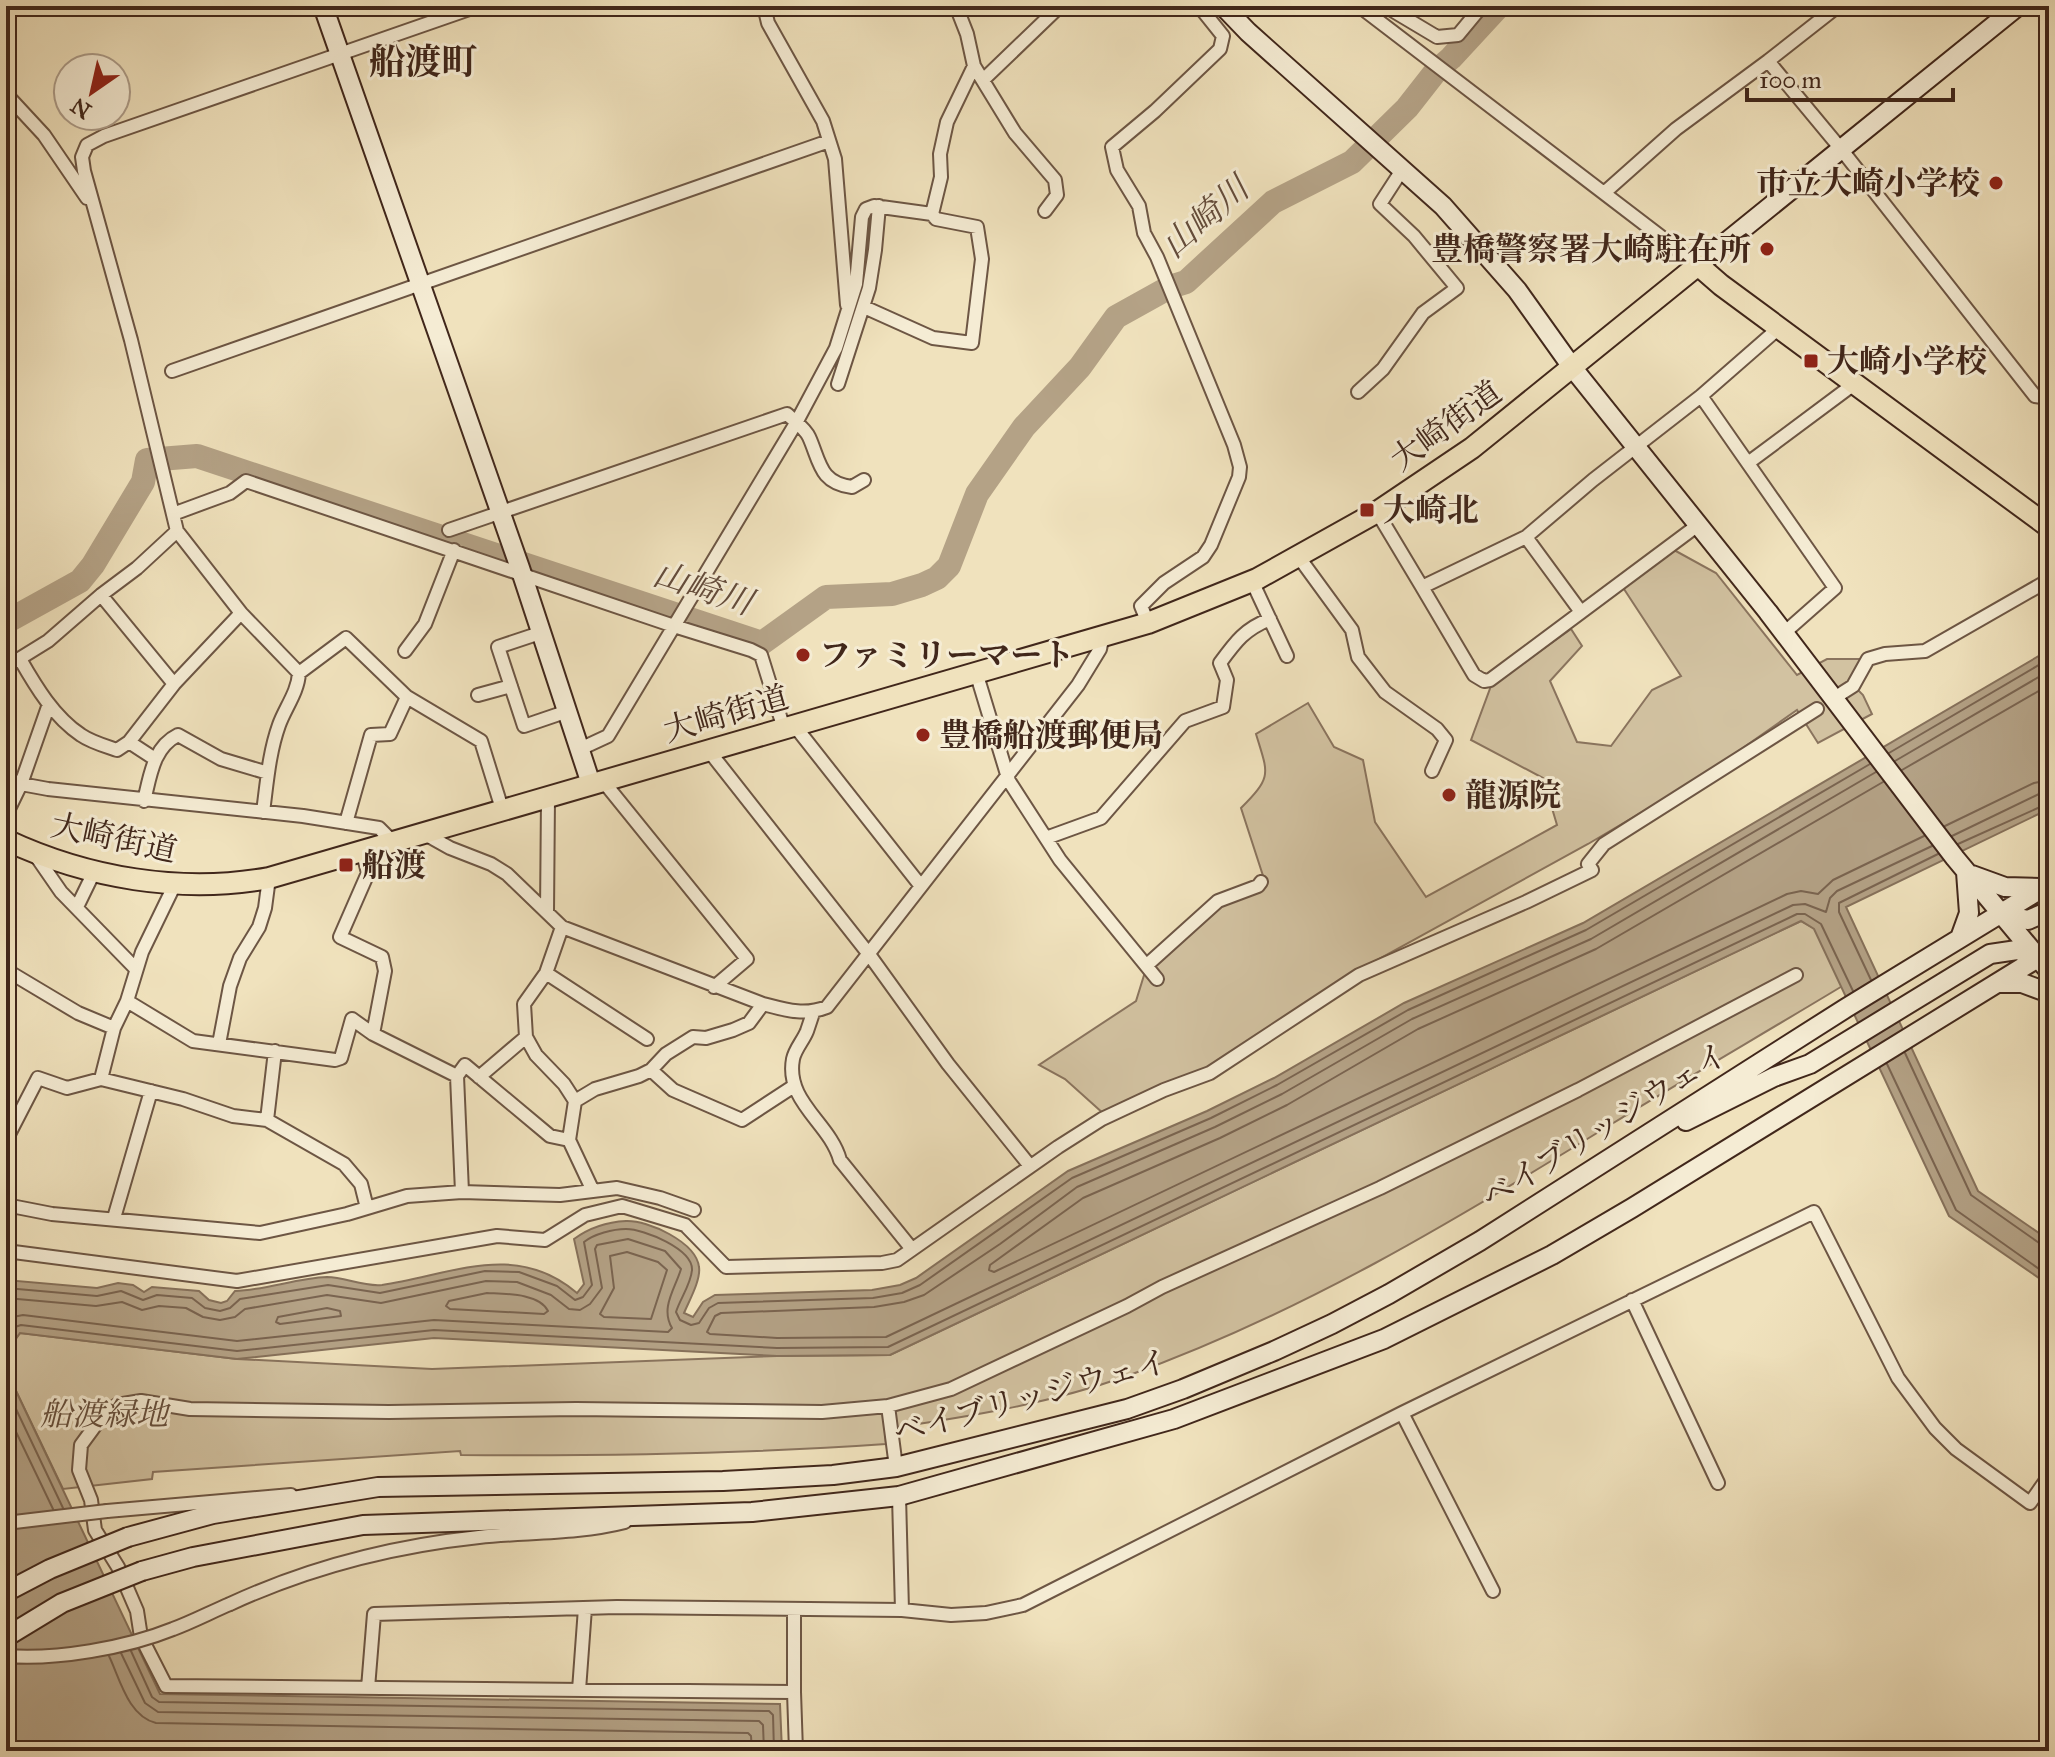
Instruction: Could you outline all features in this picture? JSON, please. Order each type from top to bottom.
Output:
[{"type":"main road","points":[[1698,265],[2049,527]]},
{"type":"main road","name":"大崎街道","points":[[6,840],[34,853],[94,872],[175,884],[250,882],[363,853],[1148,623],[1252,581],[1377,512],[1472,448],[1698,265]]},
{"type":"street","points":[[323,6],[543,632],[580,749],[597,782],[747,959],[714,987]]},
{"type":"street","points":[[299,673],[241,613],[177,531],[82,157],[87,145],[95,140],[478,6]]},
{"type":"street","points":[[764,6],[768,23],[817,110],[835,159],[848,310]]},
{"type":"street","points":[[956,6],[974,66],[1015,133],[1055,180],[1057,195],[1045,211]]},
{"type":"street","points":[[983,80],[1060,6]]},
{"type":"street","points":[[1148,623],[1141,606],[1164,583],[1203,557],[1228,505],[1240,467],[1234,445],[1170,289],[1144,233],[1139,206],[1117,170],[1112,147],[1220,49],[1223,36],[1199,6]]},
{"type":"street","points":[[1223,6],[1371,144],[1443,206],[1469,234],[1517,290],[1572,367],[1784,633],[1961,865],[2000,914],[2045,960]]},
{"type":"street","points":[[1359,6],[1698,265],[2018,6]]},
{"type":"street","points":[[1385,6],[1437,37],[1458,35],[1482,6]]},
{"type":"street","points":[[1604,193],[1676,129],[1838,6]]},
{"type":"street","points":[[1768,61],[2035,396],[2049,398]]},
{"type":"street","points":[[932,214],[941,177],[940,154],[947,122],[974,66]]},
{"type":"street","points":[[6,94],[44,135],[95,211]]},
{"type":"street","points":[[172,371],[829,141]]},
{"type":"street","points":[[1358,392],[1383,369],[1423,313],[1457,288],[1414,236],[1380,204],[1402,170]]},
{"type":"street","points":[[838,384],[864,307],[875,250],[879,206]]},
{"type":"street","points":[[580,749],[608,736],[796,423],[836,348],[856,284],[862,217],[866,209],[879,206],[932,214],[936,219],[977,227],[982,259],[972,343],[933,338],[864,307]]},
{"type":"street","points":[[1422,587],[1526,537],[1701,396],[1780,327]]},
{"type":"street","points":[[1748,463],[1854,384]]},
{"type":"street","points":[[1701,396],[1835,588],[1784,633]]},
{"type":"street","points":[[449,530],[787,414],[809,434],[815,456],[832,481],[852,487],[864,480]]},
{"type":"street","points":[[173,514],[230,493],[246,481],[454,550],[519,565],[678,620],[751,650],[761,655],[789,727],[920,885]]},
{"type":"street","points":[[1377,512],[1474,675],[1484,681],[1490,680],[1698,525]]},
{"type":"street","points":[[6,667],[48,641],[177,531]]},
{"type":"street","points":[[1526,537],[1581,612]]},
{"type":"street","points":[[405,651],[425,624],[454,550]]},
{"type":"street","points":[[1298,556],[1352,630],[1358,657],[1385,692],[1437,729],[1446,740],[1432,771]]},
{"type":"street","points":[[1842,693],[1853,686],[1868,659],[1885,654],[1925,651],[2049,580]]},
{"type":"street","points":[[1252,581],[1287,656]]},
{"type":"street","points":[[101,595],[174,684]]},
{"type":"street","points":[[20,659],[63,722],[84,737],[117,750],[129,742],[174,684],[241,613]]},
{"type":"street","points":[[1046,838],[1101,818],[1185,721],[1223,707],[1227,680],[1220,663],[1236,641],[1252,627],[1270,619]]},
{"type":"street","points":[[543,632],[498,647],[524,726],[568,711]]},
{"type":"street","points":[[425,834],[507,874],[562,927],[763,1004],[813,1013],[827,1007],[1078,685],[1100,649],[1103,635]]},
{"type":"street","points":[[263,812],[276,736],[298,683],[299,673],[349,638],[407,697],[481,741],[503,812]]},
{"type":"street","points":[[976,672],[1009,781],[1060,860],[1157,979]]},
{"type":"street","points":[[478,695],[511,686]]},
{"type":"street","points":[[346,823],[371,735],[390,734],[407,697]]},
{"type":"street","points":[[6,815],[21,784],[49,704]]},
{"type":"street","points":[[6,1251],[237,1281],[497,1236],[545,1240],[585,1215],[622,1206],[685,1225],[726,1267],[897,1260],[1102,1119],[1210,1073],[1359,975],[1592,870],[1588,864],[1604,844],[1817,709]]},
{"type":"street","points":[[144,801],[155,759],[178,735],[221,759],[268,773]]},
{"type":"street","points":[[129,742],[155,759]]},
{"type":"street","points":[[709,751],[868,953],[948,1064],[1030,1166]]},
{"type":"street","points":[[6,777],[21,784],[144,801],[263,812],[379,828],[394,843]]},
{"type":"street","points":[[547,912],[548,798]]},
{"type":"street","points":[[34,853],[61,892],[136,969]]},
{"type":"street","points":[[363,853],[368,873],[340,937],[382,957],[385,971],[373,1034]]},
{"type":"street","points":[[1961,865],[1981,880],[2005,887],[2045,886]]},
{"type":"street","points":[[1960,938],[1969,913],[1961,865]]},
{"type":"street","points":[[77,907],[94,872]]},
{"type":"street","points":[[219,1044],[230,986],[240,958],[259,927],[269,878]]},
{"type":"street","points":[[1147,965],[1218,901],[1258,886],[1261,882]]},
{"type":"street","points":[[101,1079],[114,1028],[127,1001],[136,969],[175,884]]},
{"type":"street","name":"ベイブリッジウェイ","points":[[6,1592],[50,1569],[128,1537],[213,1514],[314,1495],[378,1487],[723,1481],[833,1475],[896,1467],[1127,1409],[1274,1351],[1389,1294],[1480,1241],[1846,1008],[2045,886]]},
{"type":"street","points":[[2000,914],[2028,920],[2049,911]]},
{"type":"street","points":[[562,927],[546,973],[524,1004],[526,1037],[536,1055],[564,1084],[575,1101],[569,1140],[604,1210]]},
{"type":"street","points":[[1639,1141],[1705,1113],[1774,1077],[1810,1064],[1990,954],[2017,950],[2045,960]]},
{"type":"street","name":"ベイブリッジウェイ","points":[[6,1637],[62,1603],[142,1571],[193,1557],[363,1525],[644,1518],[752,1512],[899,1496],[1174,1419],[1398,1333],[1552,1255],[1997,983],[2045,960]]},
{"type":"street","points":[[6,970],[78,1013],[114,1028]]},
{"type":"street","points":[[546,973],[647,1039]]},
{"type":"street","points":[[794,1692],[166,1686],[141,1637],[137,1611],[118,1567],[95,1530],[91,1500],[79,1470],[81,1445],[103,1415],[117,1405],[141,1401],[190,1409],[822,1412],[888,1406],[951,1389],[1175,1281],[1380,1188],[1578,1090],[1796,975]]},
{"type":"street","points":[[1997,983],[2022,983],[2049,993]]},
{"type":"street","points":[[127,1001],[193,1041],[335,1060],[341,1058],[344,1051],[352,1019],[373,1034],[457,1076]]},
{"type":"street","points":[[575,1101],[595,1089],[651,1070],[666,1054],[693,1037],[706,1038],[749,1023],[763,1004]]},
{"type":"street","points":[[813,1013],[793,1055],[794,1086],[837,1150],[840,1160],[911,1248]]},
{"type":"street","points":[[479,1077],[526,1037]]},
{"type":"street","points":[[267,1120],[275,1051]]},
{"type":"street","points":[[462,1192],[457,1076],[465,1065],[550,1136],[569,1140]]},
{"type":"street","points":[[651,1070],[673,1090],[742,1120],[794,1086]]},
{"type":"street","points":[[6,1140],[38,1078],[67,1088],[101,1079],[233,1116],[267,1120],[344,1164],[361,1184],[367,1208]]},
{"type":"street","points":[[114,1218],[151,1091]]},
{"type":"street","points":[[6,1205],[52,1214],[260,1233],[290,1228],[407,1196],[462,1192],[560,1195],[617,1188],[694,1210]]},
{"type":"street","points":[[368,1688],[374,1614],[585,1608],[902,1610],[951,1615],[986,1613],[1023,1605],[1402,1413],[1814,1212],[1898,1378],[1935,1428],[1956,1449],[2030,1503],[2049,1476]]},
{"type":"street","points":[[1632,1300],[1718,1483]]},
{"type":"street","points":[[888,1406],[896,1467]]},
{"type":"street","points":[[1402,1413],[1493,1591]]},
{"type":"street","points":[[6,1523],[274,1494],[314,1495]]},
{"type":"street","points":[[899,1496],[902,1610]]},
{"type":"street","points":[[6,1656],[63,1654],[120,1645],[171,1631],[294,1578],[393,1550],[474,1538],[603,1528],[644,1518]]},
{"type":"street","points":[[579,1690],[585,1608]]},
{"type":"street","points":[[794,1609],[796,1751]]},
{"type":"green space","points":[[1674,550],[1716,573],[1797,675],[1827,659],[1861,659],[1850,682],[1863,695],[1872,714],[1818,743],[1797,710],[1703,776],[1588,844],[1357,971],[1209,1068],[1104,1114],[1065,1079],[1039,1065],[1136,1001],[1145,972],[1215,907],[1266,885],[1241,808],[1259,789],[1265,774],[1256,734],[1308,703],[1334,747],[1363,760],[1375,822],[1426,897],[1557,825],[1543,778],[1471,740],[1491,686],[1571,629],[1582,646],[1550,681],[1577,742],[1611,746],[1652,690],[1681,676],[1622,586]]},
{"type":"green space","name":"船渡緑地","points":[[1801,921],[1814,928],[1854,979],[1434,1230],[1315,1295],[1254,1324],[1127,1376],[1037,1402],[885,1429],[886,1444],[620,1455],[461,1455],[460,1451],[153,1472],[152,1479],[63,1489],[6,1370],[6,1353],[20,1333],[237,1359],[432,1369],[777,1356],[890,1355]]},
{"type":"water","points":[[2049,650],[2049,809],[1846,907],[1978,1191],[2049,1240],[2049,1285],[1949,1216],[1814,929],[1801,921],[890,1355],[777,1356],[434,1338],[237,1359],[20,1333],[6,1352],[6,1280],[97,1288],[118,1283],[133,1285],[144,1292],[152,1287],[199,1291],[209,1300],[221,1303],[235,1291],[316,1278],[334,1277],[382,1285],[482,1265],[506,1265],[530,1268],[554,1277],[577,1293],[584,1284],[574,1239],[598,1226],[626,1221],[646,1224],[670,1234],[696,1258],[698,1278],[684,1313],[693,1317],[703,1302],[715,1295],[872,1290],[900,1285],[916,1278],[1068,1171],[1207,1111],[1274,1078],[1404,1003],[1583,923]]},
{"type":"water","points":[[6,1370],[160,1694],[780,1704],[782,1751],[6,1751]]},
{"type":"waterway","name":"山崎川","points":[[6,622],[80,581],[143,482],[147,460],[197,456],[762,643],[826,597],[892,594],[922,585],[937,578],[949,566],[977,494],[1024,427],[1080,367],[1116,317],[1170,287],[1186,282],[1273,202],[1352,162],[1407,108],[1436,71],[1499,6]]},
{"type":"place","name":"市立大崎小学校","points":[[1996,183]]},
{"type":"place","name":"豊橋警察署大崎駐在所","points":[[1767,249]]},
{"type":"place","name":"大崎小学校","points":[[1811,361]]},
{"type":"place","name":"大崎北","points":[[1367,510]]},
{"type":"place","name":"ファミリーマート","points":[[803,655]]},
{"type":"place","name":"豊橋船渡郵便局","points":[[923,735]]},
{"type":"place","name":"龍源院","points":[[1449,795]]},
{"type":"place","name":"船渡","points":[[346,865]]},
{"type":"district","name":"船渡町","points":[[423,62]]}]
